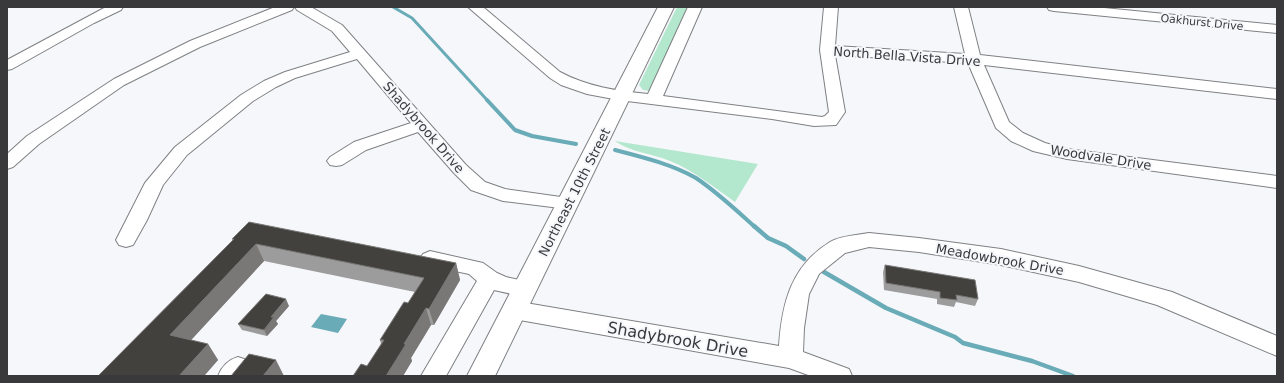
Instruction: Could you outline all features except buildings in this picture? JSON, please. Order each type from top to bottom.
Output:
[{"type":"main road","name":"Northeast 10th Street","points":[[481,376],[666,7]]},
{"type":"street","points":[[7,66],[89,20],[116,7]]},
{"type":"street","points":[[7,163],[33,140],[119,82],[195,44],[287,7]]},
{"type":"street","name":"Shadybrook Drive","points":[[302,7],[337,28],[460,169],[478,186],[503,195],[568,202]]},
{"type":"street","name":"North Bella Vista Drive","points":[[475,7],[554,75],[565,82],[592,90],[622,95],[782,115],[815,121],[830,121],[837,112],[827,50],[974,59],[1277,94]]},
{"type":"street","points":[[654,99],[695,7]]},
{"type":"street","points":[[827,50],[831,7]]},
{"type":"street","name":"Woodvale Drive","points":[[961,7],[974,59],[1002,124],[1017,137],[1039,147],[1067,154],[1277,182]]},
{"type":"street","name":"Oakhurst Drive","points":[[1054,7],[1277,29]]},
{"type":"street","points":[[126,240],[154,183],[181,151],[248,98],[270,84],[290,75],[359,54]]},
{"type":"street","points":[[336,161],[360,146],[421,125]]},
{"type":"street","name":"Meadowbrook Drive","points":[[791,358],[792,328],[798,294],[811,270],[838,247],[869,240],[919,245],[1001,257],[1079,274],[1164,298],[1277,346]]},
{"type":"street","name":"Shadybrook Drive","points":[[414,256],[475,268],[488,279],[502,285],[519,300],[791,358],[840,376]]},
{"type":"street","points":[[432,376],[488,279]]},
{"type":"green space","points":[[677,7],[690,7],[650,91],[643,90],[639,85]]},
{"type":"green space","points":[[615,141],[758,164],[735,202],[687,169],[663,158],[628,148]]},
{"type":"water","points":[[321,314],[347,319],[338,333],[311,327]]},
{"type":"waterway","points":[[393,7],[412,18],[488,101]]},
{"type":"waterway","points":[[487,100],[515,130],[532,136],[576,144]]},
{"type":"waterway","points":[[615,150],[667,165],[696,178],[719,195],[755,227]]},
{"type":"waterway","points":[[754,226],[768,238],[786,246],[804,259]]},
{"type":"waterway","points":[[824,272],[886,308],[955,337],[963,343],[1032,361],[1073,376]]}]
